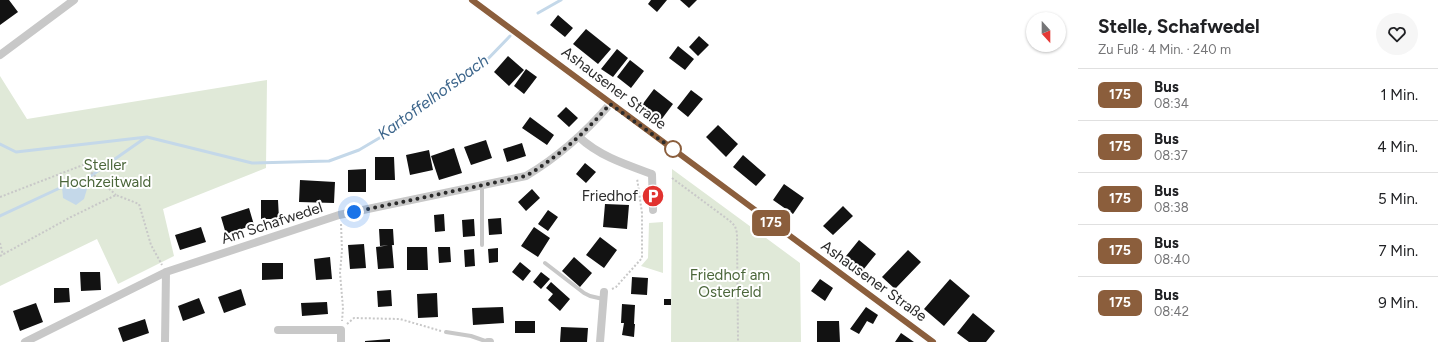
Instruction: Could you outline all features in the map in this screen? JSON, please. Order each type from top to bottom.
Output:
[{"type":"street","points":[[0,55],[74,0]]},
{"type":"street","name":"Ashausener Straße","points":[[472,0],[610,104],[933,342]]},
{"type":"street","name":"Am Schafwedel","points":[[26,342],[166,272],[339,216],[526,176],[547,164],[597,119],[610,104]]},
{"type":"street","points":[[579,136],[601,154],[652,174],[653,210]]},
{"type":"street","points":[[165,342],[166,272]]},
{"type":"street","points":[[600,342],[604,296]]},
{"type":"street","points":[[278,330],[341,330],[341,342]]},
{"type":"lane","points":[[482,185],[482,245]]},
{"type":"lane","points":[[545,263],[584,293],[590,296],[604,296]]},
{"type":"lane","points":[[446,332],[471,336],[489,342]]},
{"type":"path","points":[[0,197],[83,165],[116,195],[139,204],[151,245],[166,272]]},
{"type":"path","points":[[672,178],[735,226],[738,342]]},
{"type":"path","points":[[604,296],[616,287],[642,258],[642,213],[639,182]]},
{"type":"path","points":[[0,256],[71,217],[116,195]]},
{"type":"path","points":[[339,216],[341,222],[342,250],[340,273],[343,308],[341,330]]},
{"type":"path","points":[[0,243],[3,255]]},
{"type":"path","points":[[341,330],[354,318],[370,318],[400,319],[446,332]]},
{"type":"green space","name":"Steller Hochzeitwald","points":[[0,76],[27,119],[267,80],[266,168],[163,209],[174,256],[118,284],[97,239],[0,286]]},
{"type":"green space","name":"Friedhof am Osterfeld","points":[[672,169],[800,263],[801,342],[671,342]]},
{"type":"green space","points":[[663,222],[663,273],[641,266],[648,258],[649,223]]},
{"type":"water","points":[[69,181],[82,182],[87,189],[84,199],[76,205],[63,198],[62,187]]},
{"type":"building","points":[[0,0],[9,0],[18,12],[0,25]]},
{"type":"building","points":[[651,0],[667,0],[657,12],[648,4]]},
{"type":"building","points":[[680,0],[697,0],[689,8]]},
{"type":"building","points":[[558,15],[573,28],[565,37],[550,25]]},
{"type":"building","points":[[586,29],[611,49],[598,64],[573,44]]},
{"type":"building","points":[[699,36],[709,45],[698,56],[689,47]]},
{"type":"building","points":[[678,46],[694,59],[685,70],[669,58]]},
{"type":"building","points":[[617,49],[628,58],[613,77],[601,69]]},
{"type":"building","points":[[508,56],[524,70],[509,86],[494,72]]},
{"type":"building","points":[[630,60],[644,71],[631,88],[617,77]]},
{"type":"building","points":[[526,69],[537,77],[524,94],[514,86]]},
{"type":"building","points":[[654,89],[673,104],[661,120],[642,105]]},
{"type":"building","points":[[691,90],[703,99],[688,117],[677,108]]},
{"type":"building","points":[[566,107],[578,118],[569,127],[557,116]]},
{"type":"building","points":[[530,117],[554,135],[547,145],[522,128]]},
{"type":"building","points":[[718,125],[738,144],[726,157],[706,137]]},
{"type":"building","points":[[486,140],[492,158],[471,165],[464,147]]},
{"type":"building","points":[[522,143],[526,156],[507,162],[503,149]]},
{"type":"building","points":[[454,148],[462,173],[439,180],[431,156]]},
{"type":"building","points":[[429,150],[433,170],[410,175],[406,155]]},
{"type":"building","points":[[743,155],[766,175],[756,186],[733,167]]},
{"type":"building","points":[[375,157],[394,157],[395,180],[375,180]]},
{"type":"building","points":[[585,163],[596,172],[586,183],[576,174]]},
{"type":"building","points":[[366,169],[366,192],[348,192],[348,170]]},
{"type":"building","points":[[300,180],[335,182],[334,203],[299,202]]},
{"type":"building","points":[[784,184],[804,198],[793,214],[773,200]]},
{"type":"building","points":[[532,189],[540,198],[526,211],[518,202]]},
{"type":"building","points":[[261,200],[278,200],[279,219],[261,219]]},
{"type":"building","points":[[605,204],[629,205],[627,229],[603,227]]},
{"type":"building","points":[[843,206],[853,216],[833,235],[823,226]]},
{"type":"building","points":[[249,208],[254,225],[226,234],[221,217]]},
{"type":"building","points":[[548,210],[558,217],[548,231],[538,224]]},
{"type":"building","points":[[444,214],[445,231],[435,232],[434,215]]},
{"type":"building","points":[[501,218],[502,234],[489,235],[488,219]]},
{"type":"building","points":[[474,219],[475,236],[463,237],[462,220]]},
{"type":"building","points":[[201,227],[206,242],[180,250],[175,235]]},
{"type":"building","points":[[534,227],[550,238],[538,257],[521,246]]},
{"type":"building","points":[[379,229],[393,229],[394,245],[380,246]]},
{"type":"building","points":[[600,237],[617,250],[604,268],[586,255]]},
{"type":"building","points":[[859,240],[876,254],[859,275],[842,261]]},
{"type":"building","points":[[364,244],[366,268],[350,269],[348,245]]},
{"type":"building","points":[[392,245],[394,268],[378,269],[376,247]]},
{"type":"building","points":[[407,247],[427,247],[428,270],[407,270]]},
{"type":"building","points":[[438,247],[450,247],[451,262],[439,263]]},
{"type":"building","points":[[498,248],[498,262],[489,263],[488,249]]},
{"type":"building","points":[[474,249],[475,266],[465,267],[464,250]]},
{"type":"building","points":[[908,250],[921,262],[895,289],[882,277]]},
{"type":"building","points":[[330,257],[332,279],[316,280],[314,259]]},
{"type":"building","points":[[574,257],[592,273],[580,287],[562,271]]},
{"type":"building","points":[[520,262],[531,271],[523,281],[512,272]]},
{"type":"building","points":[[262,263],[283,263],[283,279],[262,280]]},
{"type":"building","points":[[80,272],[100,272],[101,290],[81,291]]},
{"type":"building","points":[[541,272],[550,279],[541,289],[533,282]]},
{"type":"building","points":[[632,277],[648,278],[647,295],[631,294]]},
{"type":"building","points":[[820,279],[833,288],[825,301],[811,291]]},
{"type":"building","points":[[950,279],[970,296],[944,326],[924,309]]},
{"type":"building","points":[[551,282],[570,299],[560,311],[548,300],[553,294],[546,288]]},
{"type":"building","points":[[54,288],[69,288],[70,302],[54,303]]},
{"type":"building","points":[[241,289],[246,305],[224,313],[218,297]]},
{"type":"building","points":[[391,290],[392,306],[378,307],[377,291]]},
{"type":"building","points":[[437,293],[438,317],[418,318],[417,294]]},
{"type":"building","points":[[199,298],[205,313],[183,321],[178,306]]},
{"type":"building","points":[[664,299],[671,299],[671,305],[664,305]]},
{"type":"building","points":[[327,302],[328,314],[302,316],[301,303]]},
{"type":"building","points":[[36,303],[43,322],[20,331],[13,311]]},
{"type":"building","points":[[622,304],[635,305],[634,337],[622,335],[624,323],[621,323]]},
{"type":"building","points":[[503,307],[504,323],[473,325],[472,308]]},
{"type":"building","points":[[866,307],[878,315],[873,324],[867,321],[859,334],[850,329]]},
{"type":"building","points":[[973,313],[995,331],[986,342],[969,342],[957,333]]},
{"type":"building","points":[[145,319],[149,333],[123,342],[118,328]]},
{"type":"building","points":[[515,321],[535,321],[535,333],[515,333]]},
{"type":"building","points":[[817,321],[839,321],[840,342],[817,342]]},
{"type":"building","points":[[561,327],[588,328],[587,342],[560,342]]},
{"type":"building","points":[[901,333],[914,342],[895,342]]},
{"type":"building","points":[[390,339],[390,342],[365,342],[365,341]]},
{"type":"waterway","name":"Kartoffelhofsbach","points":[[538,13],[561,0]]},
{"type":"waterway","name":"Kartoffelhofsbach","points":[[0,144],[16,152],[147,137],[252,163],[329,161],[359,150],[403,124],[482,65],[510,36]]},
{"type":"waterway","points":[[82,182],[145,138]]},
{"type":"waterway","points":[[0,216],[62,187]]},
{"type":"bus line","name":"175","points":[[472,0],[551,58],[610,104],[933,342]]},
{"type":"place","name":"Friedhof","points":[[653,196]]},
{"type":"route","points":[[354,212],[482,185],[504,182],[526,176],[547,164],[597,119],[610,104],[673,149]]}]
